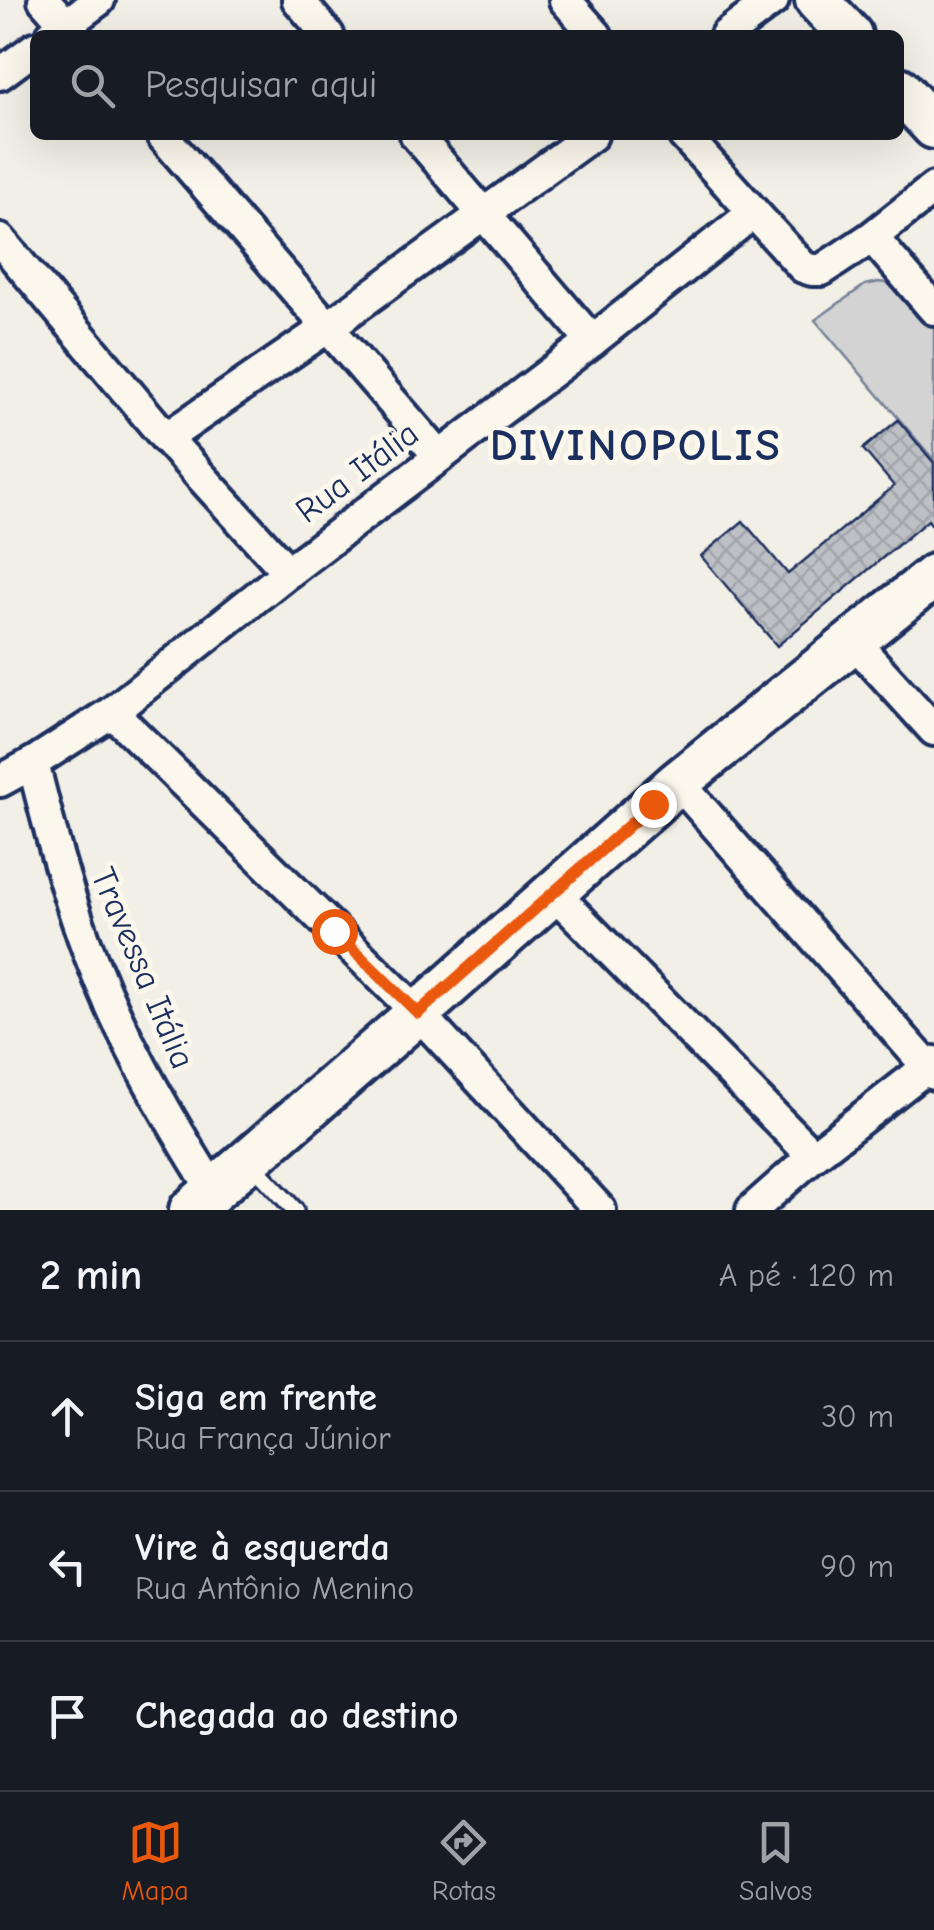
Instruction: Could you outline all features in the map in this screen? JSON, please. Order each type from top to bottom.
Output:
[{"type":"street","points":[[44,0],[63,30]]},
{"type":"street","points":[[65,30],[99,0]]},
{"type":"street","points":[[298,0],[324,30]]},
{"type":"street","points":[[565,0],[592,30]]},
{"type":"street","points":[[733,30],[772,0]]},
{"type":"street","points":[[818,0],[845,30]]},
{"type":"street","points":[[0,74],[30,52]]},
{"type":"street","points":[[904,94],[934,127]]},
{"type":"street","points":[[166,140],[439,456]]},
{"type":"street","points":[[420,140],[592,341]]},
{"type":"street","points":[[166,438],[328,327],[585,140]]},
{"type":"street","points":[[688,140],[803,267],[812,270],[822,270],[872,238],[934,188]]},
{"type":"street","name":"Rua Itália","points":[[0,781],[112,712],[753,212]]},
{"type":"street","points":[[872,238],[934,309]]},
{"type":"street","points":[[0,240],[166,438],[288,572]]},
{"type":"street","points":[[202,1200],[678,782],[934,576]]},
{"type":"street","points":[[854,641],[934,730]]},
{"type":"street","points":[[112,712],[418,1013],[600,1210]]},
{"type":"street","name":"Travessa Itália","points":[[33,763],[84,942],[202,1200]]},
{"type":"street","points":[[678,782],[932,1068],[813,1156],[752,1210]]},
{"type":"street","points":[[554,893],[813,1156]]},
{"type":"lane","points":[[248,1160],[295,1210]]},
{"type":"shaded area","points":[[865,285],[897,285],[934,327],[934,460],[815,320]]},
{"type":"building","points":[[898,420],[934,463],[934,528],[928,520],[777,646],[701,556],[743,521],[788,574],[894,486],[863,449]]},
{"type":"district","name":"DIVINOPOLIS","points":[[636,445]]},
{"type":"route","points":[[334,931],[418,1013],[653,804]]}]
